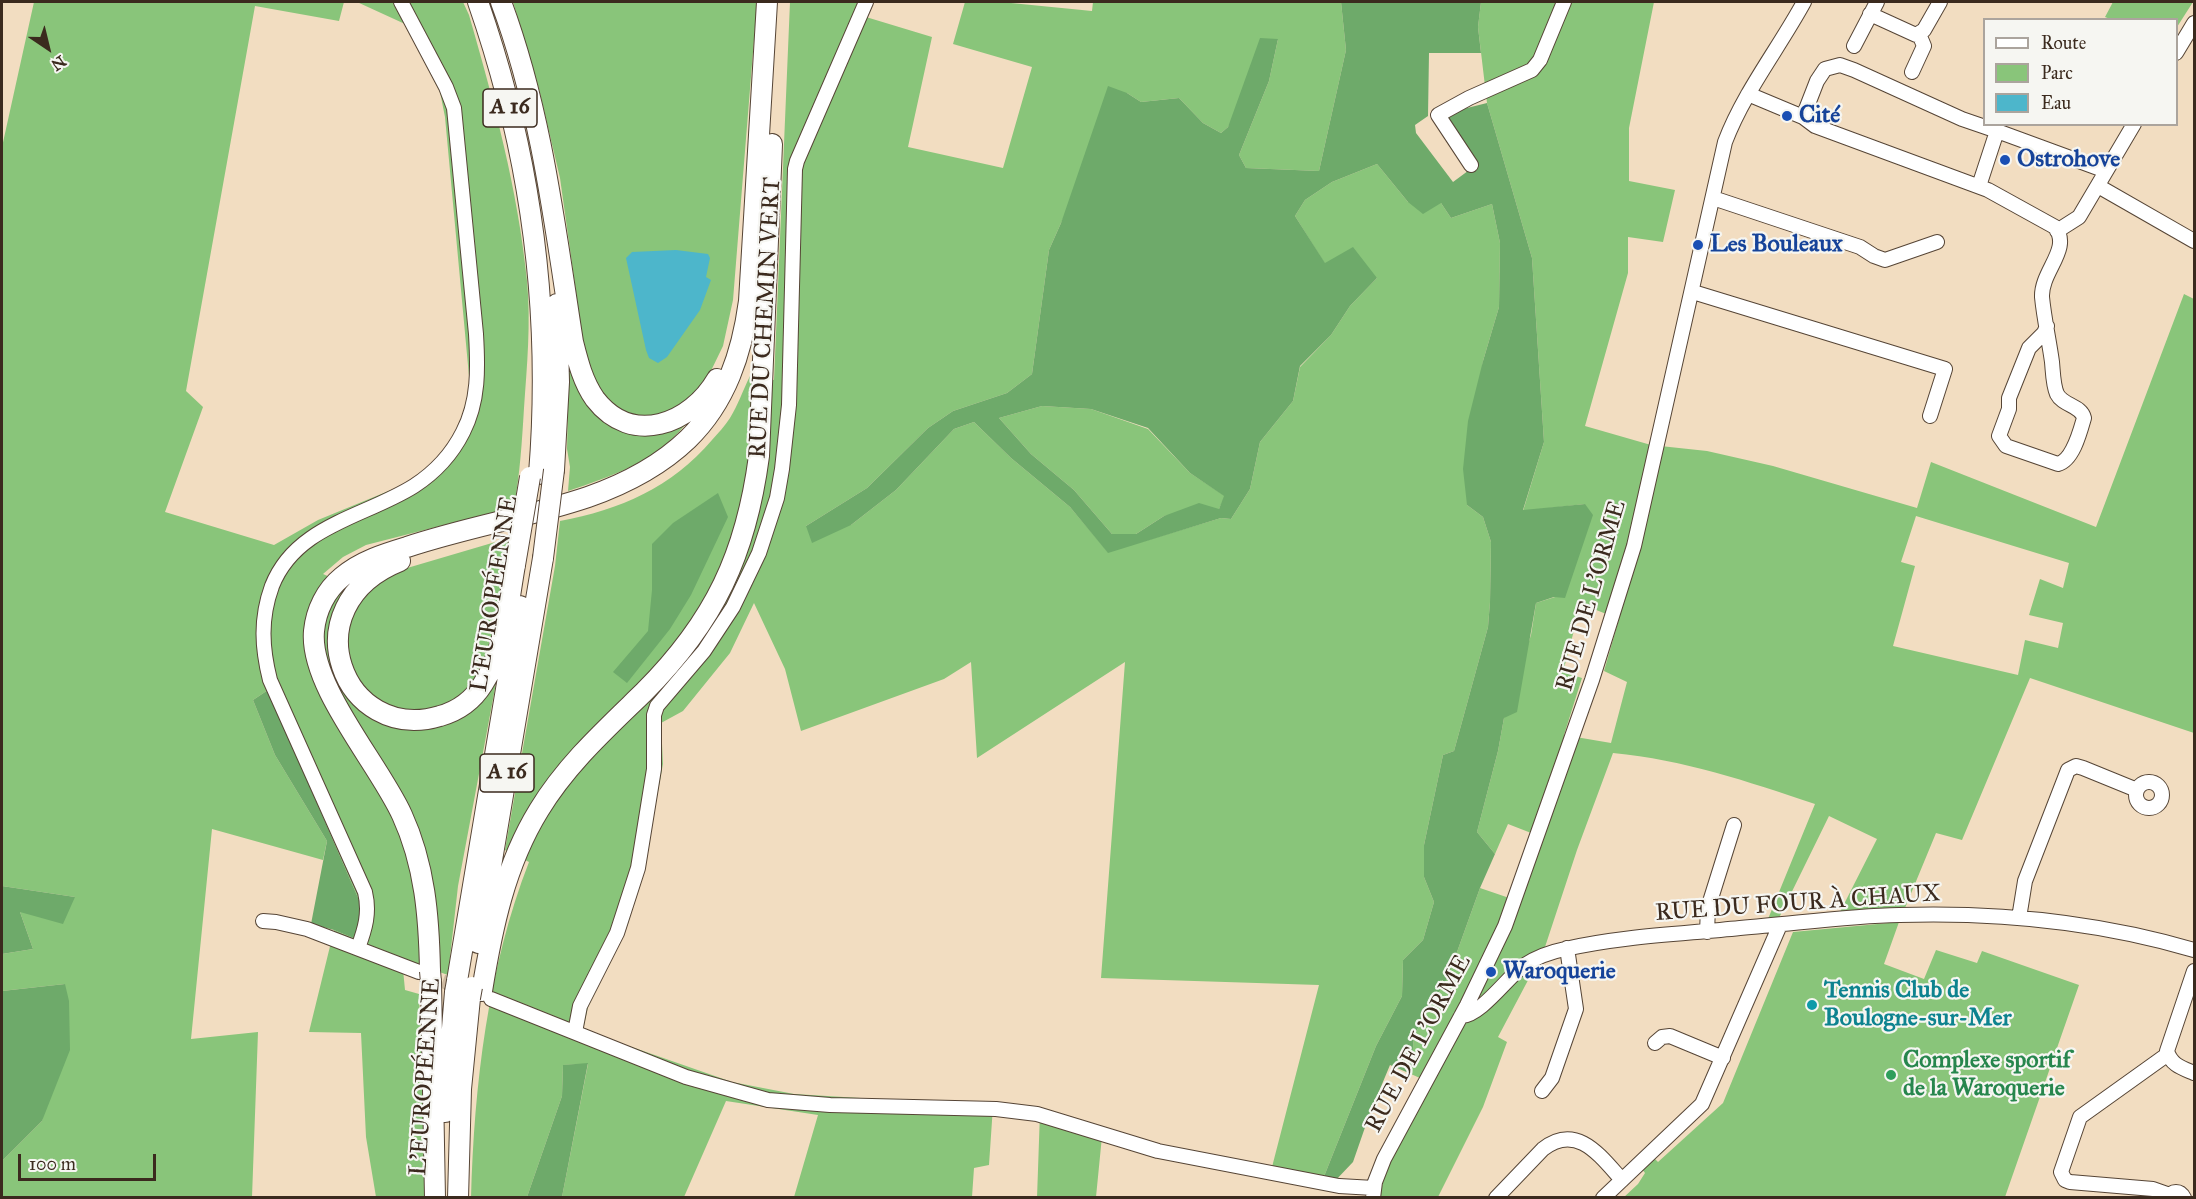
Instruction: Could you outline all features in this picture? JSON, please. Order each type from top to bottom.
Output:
[{"type":"highway","name":"A 16","points":[[478,2],[502,79],[520,151],[532,217],[541,294],[537,404],[541,473]]},
{"type":"highway","name":"L'EUROPÉENNE","points":[[459,1197],[460,1098],[472,993],[541,473],[558,417],[559,359],[551,242],[529,120],[520,83],[494,2]]},
{"type":"highway","points":[[501,2],[535,114],[545,161],[578,363],[595,398],[613,416],[636,425],[659,425],[670,422],[682,417],[697,405],[717,379],[729,352],[741,300],[758,165]]},
{"type":"highway","points":[[435,1197],[426,905],[422,874],[413,842],[394,800],[324,681],[315,658],[315,622],[318,610],[336,582],[362,563],[422,542],[573,501],[609,489],[653,468],[689,438],[710,414],[725,388],[742,340],[752,277],[767,2]]},
{"type":"highway","points":[[541,473],[529,562],[484,683],[466,703],[446,715],[413,720],[379,710],[361,697],[346,676],[339,656],[337,635],[343,611],[355,591],[374,574],[413,556],[572,511],[633,490],[657,477],[678,461],[716,422],[737,385],[753,338],[761,275],[779,2]]},
{"type":"highway","points":[[472,993],[491,940],[506,883],[521,844],[538,810],[572,764],[646,690],[686,646],[726,582],[745,532],[759,456],[772,129]]},
{"type":"highway","name":"L'EUROPÉENNE","points":[[443,1197],[444,1115],[472,993]]},
{"type":"street","points":[[358,948],[367,921],[365,892],[270,680],[263,645],[263,627],[274,580],[294,552],[316,533],[413,487],[437,468],[464,431],[474,400],[478,368],[476,334],[454,108],[446,87],[401,2]]},
{"type":"street","name":"RUE DU CHEMIN VERT","points":[[575,1032],[580,1006],[618,933],[638,868],[654,769],[654,715],[657,706],[704,651],[733,607],[759,553],[769,526],[782,469],[789,405],[795,169],[866,2]]},
{"type":"street","points":[[1471,165],[1438,115],[1468,98],[1532,70],[1540,60],[1564,2]]},
{"type":"street","name":"RUE DE L'ORME","points":[[1373,1193],[1384,1159],[1492,955],[1516,897],[1567,754],[1625,576],[1693,292],[1725,142],[1748,94],[1804,2]]},
{"type":"street","points":[[1854,46],[1873,8],[1913,35],[1924,30],[1940,2]]},
{"type":"street","points":[[2178,50],[2194,24]]},
{"type":"street","points":[[1912,72],[1924,46],[1918,34]]},
{"type":"street","points":[[1803,117],[1821,73],[1830,66],[1846,67],[1983,126]]},
{"type":"street","points":[[1748,94],[1803,117],[1815,126],[1978,186],[2048,222],[2057,231],[2061,245],[2047,272],[2042,298],[2047,326],[2057,393],[2064,402],[2080,411],[2084,418],[2069,457],[2058,465],[2006,446],[1999,436],[2009,409],[2009,398],[2029,348],[2044,333],[2047,326]]},
{"type":"street","points":[[1984,126],[2106,171]]},
{"type":"street","points":[[2057,231],[2076,220],[2133,126]]},
{"type":"street","points":[[1978,186],[1997,131]]},
{"type":"street","points":[[2098,186],[2194,241]]},
{"type":"street","points":[[1713,198],[1860,247],[1880,259],[1893,258],[1937,242]]},
{"type":"street","points":[[1693,292],[1945,369],[1930,416]]},
{"type":"street","points":[[2019,918],[2025,881],[2068,770],[2079,766],[2137,790]]},
{"type":"street","points":[[1707,932],[1708,908],[1734,825]]},
{"type":"street","name":"RUE DU FOUR À CHAUX","points":[[1461,1016],[1472,1013],[1528,963],[1541,956],[1567,948],[1611,941],[1780,925],[1900,915],[2019,918],[2107,929],[2194,950]]},
{"type":"street","points":[[263,921],[294,925],[427,975]]},
{"type":"street","points":[[1603,1197],[1702,1104],[1780,925]]},
{"type":"street","points":[[1542,1091],[1552,1078],[1576,1009],[1567,948]]},
{"type":"street","points":[[2194,971],[2168,1045],[2168,1054],[2175,1065],[2194,1073]]},
{"type":"street","points":[[472,993],[686,1077],[768,1100],[810,1105],[996,1109],[1037,1114],[1158,1151],[1373,1193]]},
{"type":"street","points":[[1655,1043],[1662,1037],[1670,1036],[1723,1058]]},
{"type":"street","points":[[2168,1054],[2080,1117],[2061,1172],[2065,1180],[2070,1182],[2153,1189],[2174,1196]]},
{"type":"street","points":[[1496,1197],[1543,1149],[1551,1143],[1560,1141],[1578,1141],[1590,1146],[1622,1180]]},
{"type":"green space","points":[[34,2],[344,2],[339,21],[255,6],[186,391],[203,407],[165,512],[274,545],[318,520],[408,483],[439,458],[460,425],[470,387],[445,117],[440,92],[405,24],[357,2],[463,2],[469,15],[496,113],[511,180],[527,281],[529,313],[527,360],[514,507],[366,545],[343,557],[323,574],[348,585],[376,583],[397,571],[509,538],[505,580],[492,644],[476,675],[496,683],[458,886],[448,975],[402,959],[405,990],[419,994],[428,1197],[376,1197],[366,1137],[361,1033],[309,1032],[334,930],[358,940],[362,907],[268,690],[253,700],[275,755],[327,841],[323,860],[212,829],[191,1039],[258,1032],[252,1197],[2,1197],[2,1161],[42,1121],[65,984],[2,991],[2,954],[33,949],[20,912],[75,897],[2,886],[2,147]]},
{"type":"green space","points":[[513,2],[757,2],[733,300],[723,346],[707,379],[684,405],[685,425],[673,438],[632,466],[568,491],[570,467],[567,449],[569,360],[585,356],[560,178],[539,89]]},
{"type":"green space","points":[[790,2],[872,2],[866,17],[932,37],[908,147],[1003,168],[1032,67],[953,44],[965,2],[1001,2],[1092,11],[1093,2],[1341,2],[1346,50],[1319,171],[1246,168],[1239,155],[1269,81],[1278,39],[1228,127],[1221,133],[1203,123],[1179,98],[1141,102],[1127,93],[1049,250],[1032,374],[1007,393],[953,411],[928,428],[867,488],[806,526],[851,525],[896,490],[954,429],[974,422],[1011,458],[1070,507],[1108,552],[1221,518],[1231,519],[1250,489],[1260,442],[1293,401],[1300,367],[1331,335],[1350,306],[1377,278],[1325,264],[1295,216],[1305,200],[1332,182],[1377,164],[1408,202],[1441,203],[1451,218],[1492,204],[1500,243],[1499,307],[1483,361],[1467,505],[1483,517],[1491,542],[1488,627],[1454,751],[1443,755],[1424,845],[1424,877],[1434,902],[1423,940],[1403,960],[1402,996],[1376,1046],[1323,1179],[1272,1167],[1319,985],[1101,978],[1125,662],[977,758],[971,662],[944,679],[801,731],[785,669],[754,603],[730,653],[683,711],[661,723],[663,764],[649,840],[628,924],[588,1007],[583,1030],[732,1082],[794,1094],[993,1106],[989,1165],[974,1168],[972,1197],[794,1197],[818,1115],[726,1101],[684,1197],[562,1197],[588,1064],[563,1065],[562,1096],[527,1197],[471,1198],[480,1070],[493,985],[515,902],[529,862],[505,850],[555,566],[560,521],[624,503],[662,483],[696,457],[724,427],[750,376],[774,380]]},
{"type":"green space","points":[[1341,2],[1481,2],[1478,27],[1481,53],[1429,53],[1428,116],[1415,125],[1416,133],[1453,182],[1476,165],[1446,118],[1463,109],[1487,103],[1532,258],[1544,442],[1523,510],[1585,504],[1593,515],[1565,598],[1554,597],[1536,603],[1517,712],[1504,718],[1477,832],[1495,854],[1480,888],[1448,977],[1414,1035],[1411,1074],[1390,1065],[1353,1162],[1334,1182],[1323,1179],[1376,1046],[1402,996],[1403,960],[1423,940],[1434,902],[1424,877],[1424,845],[1443,755],[1454,751],[1488,627],[1491,542],[1483,517],[1467,505],[1463,469],[1468,421],[1499,307],[1500,243],[1492,204],[1451,218],[1441,203],[1423,214],[1408,202],[1377,164],[1332,182],[1305,200],[1295,216],[1325,263],[1353,247],[1377,278],[1350,306],[1331,335],[1300,366],[1293,401],[1260,442],[1250,489],[1231,519],[1221,518],[1108,553],[1070,507],[1011,458],[974,422],[954,429],[896,490],[851,525],[812,543],[806,526],[867,488],[928,428],[953,411],[1007,393],[1032,374],[1049,250],[1061,223],[1108,86],[1127,93],[1141,102],[1179,98],[1203,123],[1221,133],[1228,127],[1260,38],[1278,39],[1269,81],[1239,155],[1246,168],[1319,171],[1346,50]],"holes":[[[1042,406],[1091,409],[1148,428],[1190,473],[1224,496],[1219,509],[1199,503],[1164,516],[1136,534],[1112,534],[1074,490],[1031,454],[999,418]]]},
{"type":"green space","points":[[1481,2],[1654,2],[1629,128],[1629,181],[1675,190],[1663,242],[1628,237],[1628,273],[1585,426],[1651,445],[1707,451],[1773,466],[1917,508],[1931,462],[2096,527],[2184,294],[2194,299],[2194,733],[2030,678],[1962,840],[1936,833],[1905,908],[1840,912],[1877,839],[1829,816],[1778,920],[1768,919],[1815,804],[1690,766],[1613,753],[1577,850],[1544,950],[1498,1037],[1507,1042],[1483,1107],[1438,1197],[1379,1198],[1387,1167],[1422,1079],[1411,1074],[1414,1035],[1448,977],[1480,888],[1521,902],[1544,838],[1508,824],[1495,854],[1477,832],[1504,718],[1531,635],[1536,603],[1555,597],[1585,504],[1523,511],[1544,442],[1532,258],[1487,103],[1478,27]],"holes":[[[1916,516],[2069,563],[2063,588],[2040,579],[2029,615],[2063,623],[2058,648],[2025,640],[2018,675],[1893,646],[1915,566],[1901,562]],[[1581,604],[1619,619],[1604,671],[1627,682],[1611,743],[1564,735],[1582,678],[1563,672]]]},
{"type":"green space","points":[[2113,2],[2193,2],[2178,25],[2178,18],[2105,17]]},
{"type":"green space","points":[[1042,406],[1091,409],[1148,429],[1190,473],[1225,496],[1219,509],[1164,516],[1136,534],[1112,534],[1074,490],[1031,454],[999,418]]},
{"type":"green space","points":[[718,493],[728,517],[691,595],[670,629],[627,683],[613,672],[648,631],[652,590],[652,544],[673,523]]},
{"type":"green space","points":[[268,690],[362,907],[358,940],[311,924],[327,841],[275,755],[253,700]]},
{"type":"green space","points":[[2,886],[75,897],[63,924],[20,912],[33,949],[2,954]]},
{"type":"green space","name":"Complexe sportif de la Waroquerie","points":[[1899,922],[1884,964],[1924,979],[1936,950],[1977,963],[1982,951],[2079,985],[2005,1197],[1623,1198],[1638,1184],[1645,1173],[1642,1169],[1654,1158],[1658,1162],[1723,1103],[1793,932]]},
{"type":"green space","points":[[65,984],[69,1001],[70,1050],[42,1121],[2,1161],[2,991]]},
{"type":"green space","points":[[588,1063],[562,1197],[527,1197],[562,1096],[563,1065]]},
{"type":"green space","points":[[1040,1112],[1086,1125],[1103,1126],[1096,1197],[1037,1198]]},
{"type":"water","points":[[676,250],[708,254],[710,258],[706,277],[711,280],[700,310],[667,357],[658,363],[649,358],[646,350],[626,258],[632,252]]},
{"type":"tunnel","points":[[423,974],[464,989]]},
{"type":"place","name":"Cité","points":[[1787,116]]},
{"type":"place","name":"Ostrohove","points":[[2005,160]]},
{"type":"place","name":"Les Bouleaux","points":[[1698,245]]},
{"type":"place","name":"Waroquerie","points":[[1491,972]]},
{"type":"place","name":"Tennis Club de Boulogne-sur-Mer","points":[[1812,1005]]},
{"type":"place","name":"Complexe sportif de la Waroquerie","points":[[1891,1075]]}]
